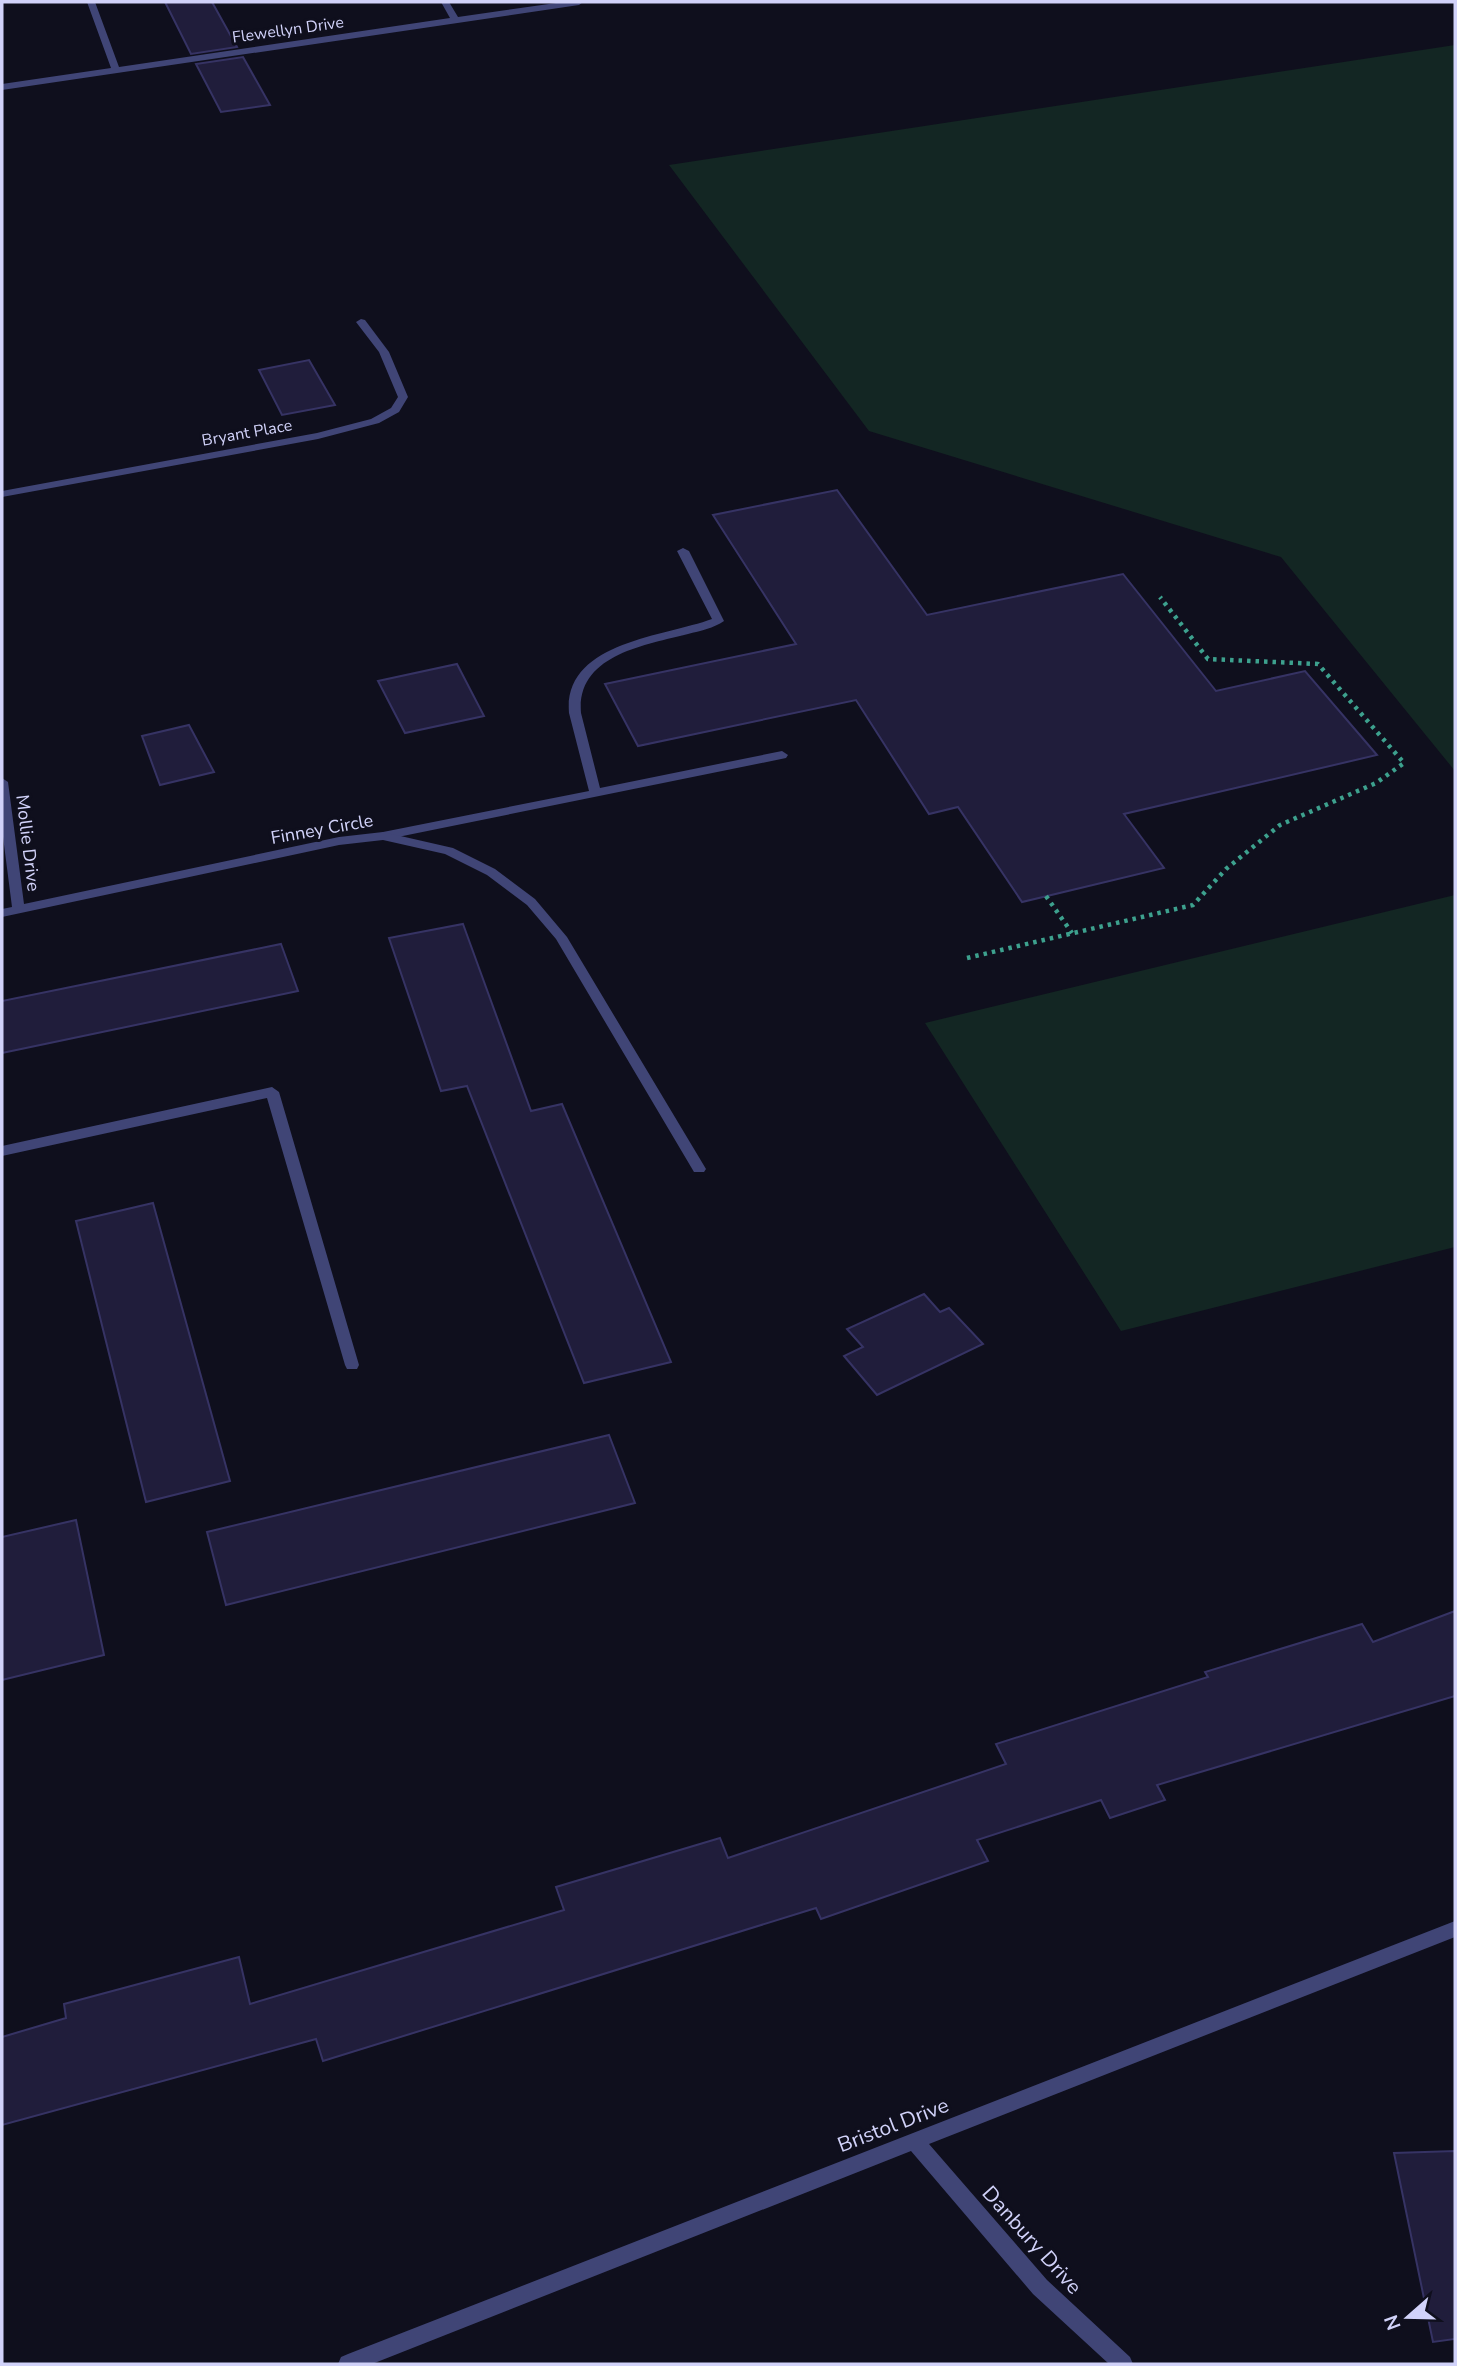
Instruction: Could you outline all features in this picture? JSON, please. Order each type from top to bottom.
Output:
[{"type":"street","points":[[92,2],[116,70]]},
{"type":"street","points":[[445,2],[455,20]]},
{"type":"street","name":"Flewellyn Drive","points":[[2,87],[579,2]]},
{"type":"street","name":"Bryant Place","points":[[2,494],[318,436],[374,421],[395,410],[403,397],[384,352],[361,322]]},
{"type":"street","points":[[595,792],[574,704],[580,680],[601,660],[633,644],[703,628],[718,621],[683,551]]},
{"type":"street","points":[[383,836],[782,755]]},
{"type":"street","name":"Mollie Drive","points":[[2,782],[18,908]]},
{"type":"street","name":"Finney Circle","points":[[2,913],[339,841],[383,836],[449,851],[491,873],[531,902],[561,937],[699,1169]]},
{"type":"street","points":[[2,1151],[272,1092],[352,1365]]},
{"type":"street","name":"Bristol Drive","points":[[348,2364],[1455,1929]]},
{"type":"street","name":"Danbury Drive","points":[[914,2141],[1040,2287],[1123,2364]]},
{"type":"path","points":[[967,958],[1193,905],[1226,869],[1280,825],[1376,783],[1404,764],[1318,664],[1208,659],[1160,597]]},
{"type":"path","points":[[1046,896],[1072,933]]},
{"type":"green space","points":[[1455,45],[1455,771],[1281,557],[869,431],[669,165]]},
{"type":"green space","points":[[1455,895],[1455,1247],[1121,1331],[925,1023]]},
{"type":"building","points":[[165,2],[212,2],[237,47],[191,54]]},
{"type":"building","points":[[243,57],[270,105],[221,112],[196,64]]},
{"type":"building","points":[[309,360],[335,405],[282,415],[259,370]]},
{"type":"building","points":[[837,490],[927,615],[1123,574],[1216,691],[1305,671],[1377,755],[1124,814],[1164,868],[1022,902],[958,807],[929,814],[856,700],[638,746],[605,684],[796,644],[713,515]]},
{"type":"building","points":[[457,664],[484,716],[405,733],[378,681]]},
{"type":"building","points":[[189,725],[214,772],[160,785],[142,736]]},
{"type":"building","points":[[463,924],[531,1111],[562,1104],[671,1362],[584,1383],[467,1086],[441,1091],[389,938]]},
{"type":"building","points":[[281,944],[298,991],[2,1053],[2,1001]]},
{"type":"building","points":[[153,1203],[230,1481],[146,1502],[76,1221]]},
{"type":"building","points":[[924,1294],[940,1312],[949,1308],[983,1344],[877,1395],[844,1356],[863,1347],[847,1329]]},
{"type":"building","points":[[609,1435],[635,1503],[226,1605],[207,1532]]},
{"type":"building","points":[[76,1520],[104,1655],[2,1680],[2,1537]]},
{"type":"building","points":[[1455,1611],[1455,1696],[1157,1785],[1165,1800],[1110,1818],[1101,1800],[977,1840],[988,1861],[821,1919],[816,1908],[323,2061],[316,2039],[2,2125],[2,2037],[66,2018],[64,2004],[239,1957],[250,2004],[564,1910],[556,1887],[720,1838],[728,1858],[1006,1764],[996,1744],[1208,1677],[1205,1672],[1362,1624],[1373,1642]]},
{"type":"building","points":[[1455,2151],[1455,2339],[1433,2342],[1394,2153]]}]
